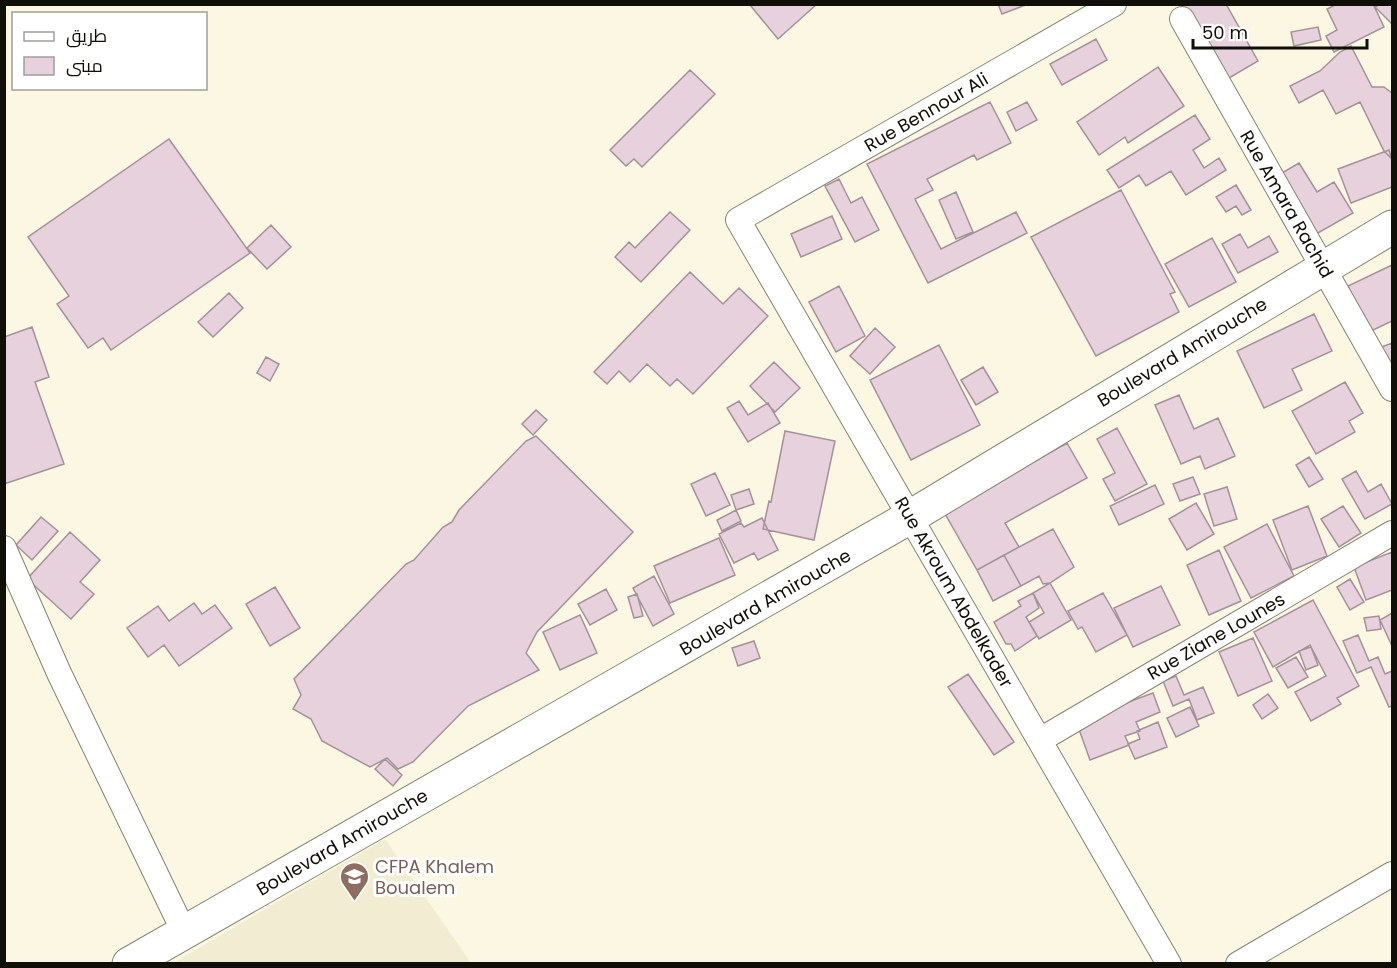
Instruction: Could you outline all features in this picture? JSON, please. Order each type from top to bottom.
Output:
[{"type":"main road","name":"Boulevard Amirouche","points":[[129,963],[910,517],[1322,267],[1392,227]]},
{"type":"street","name":"Rue Bennour Ali","points":[[738,220],[1114,4]]},
{"type":"street","name":"Rue Amara Rachid","points":[[1182,19],[1392,389]]},
{"type":"street","name":"Rue Akroum Abdelkader","points":[[738,220],[1169,963]]},
{"type":"street","name":"Rue Ziane Lounes","points":[[1040,740],[1392,533]]},
{"type":"street","points":[[4,548],[60,674],[184,932]]},
{"type":"street","points":[[1238,963],[1392,874]]},
{"type":"shaded area","name":"CFPA Khalem Boualem","points":[[385,839],[471,963],[173,963]]},
{"type":"building","points":[[751,4],[817,4],[778,39],[750,5]]},
{"type":"building","points":[[998,4],[1028,4],[1002,14]]},
{"type":"building","points":[[1181,4],[1226,4],[1258,61],[1224,81]]},
{"type":"building","points":[[1337,4],[1373,4],[1384,27],[1334,52],[1326,36],[1337,30],[1327,9]]},
{"type":"building","points":[[1380,4],[1392,4],[1392,24],[1375,7]]},
{"type":"building","points":[[1318,27],[1321,40],[1294,46],[1291,32]]},
{"type":"building","points":[[1096,39],[1107,60],[1062,85],[1050,64]]},
{"type":"building","points":[[1351,46],[1372,87],[1384,87],[1392,93],[1392,159],[1384,151],[1360,102],[1336,114],[1323,90],[1299,103],[1290,86],[1320,71],[1340,52]]},
{"type":"building","points":[[1158,67],[1184,106],[1128,143],[1125,137],[1099,155],[1077,122]]},
{"type":"building","points":[[690,70],[715,94],[642,167],[634,159],[626,166],[610,150]]},
{"type":"building","points":[[990,102],[1011,143],[977,160],[974,155],[927,179],[933,190],[915,199],[941,249],[1016,212],[1027,233],[928,283],[867,164]]},
{"type":"building","points":[[1027,102],[1037,120],[1016,131],[1007,112]]},
{"type":"building","points":[[1195,115],[1210,139],[1193,150],[1204,168],[1219,158],[1226,170],[1186,195],[1171,171],[1146,186],[1139,175],[1119,188],[1107,170]]},
{"type":"building","points":[[169,139],[250,253],[111,350],[103,338],[88,348],[57,304],[69,296],[28,237]]},
{"type":"building","points":[[1389,150],[1392,160],[1392,187],[1351,203],[1338,169]]},
{"type":"building","points":[[1299,163],[1317,192],[1334,182],[1353,213],[1311,237],[1275,177]]},
{"type":"building","points":[[839,179],[851,203],[862,197],[879,230],[855,242],[825,186]]},
{"type":"building","points":[[1236,185],[1251,210],[1242,215],[1236,206],[1226,212],[1216,197]]},
{"type":"building","points":[[1121,190],[1175,292],[1170,294],[1179,312],[1096,356],[1031,237]]},
{"type":"building","points":[[956,192],[973,232],[956,239],[939,200]]},
{"type":"building","points":[[670,212],[690,230],[641,282],[615,257],[629,242],[635,248]]},
{"type":"building","points":[[832,216],[842,239],[801,257],[791,234]]},
{"type":"building","points":[[271,225],[291,247],[267,269],[247,248]]},
{"type":"building","points":[[1240,234],[1248,248],[1269,236],[1278,252],[1238,273],[1222,244]]},
{"type":"building","points":[[1212,238],[1236,282],[1189,307],[1165,264]]},
{"type":"building","points":[[1392,265],[1392,321],[1369,332],[1348,286]]},
{"type":"building","points":[[690,272],[723,304],[739,288],[768,316],[693,394],[677,379],[670,386],[647,364],[630,382],[619,371],[607,384],[594,372]]},
{"type":"building","points":[[839,286],[865,336],[836,352],[809,302]]},
{"type":"building","points":[[229,293],[243,308],[213,337],[198,322]]},
{"type":"building","points":[[1314,314],[1332,351],[1292,369],[1302,390],[1264,408],[1237,351]]},
{"type":"building","points":[[32,327],[49,377],[35,382],[64,464],[4,484],[4,337]]},
{"type":"building","points":[[875,328],[895,347],[870,374],[850,356]]},
{"type":"building","points":[[1392,343],[1392,382],[1379,348]]},
{"type":"building","points":[[939,345],[980,425],[911,460],[870,380]]},
{"type":"building","points":[[266,357],[279,364],[270,381],[257,373]]},
{"type":"building","points":[[774,362],[800,388],[775,412],[750,386]]},
{"type":"building","points":[[983,367],[998,392],[976,405],[961,380]]},
{"type":"building","points":[[1345,382],[1363,413],[1349,421],[1355,432],[1316,454],[1292,411]]},
{"type":"building","points":[[1179,395],[1194,429],[1218,418],[1235,456],[1205,469],[1200,456],[1181,464],[1155,405]]},
{"type":"building","points":[[739,401],[748,415],[768,403],[780,423],[748,442],[727,408]]},
{"type":"building","points":[[536,410],[547,420],[533,435],[522,424]]},
{"type":"building","points":[[1117,428],[1147,484],[1115,501],[1103,479],[1115,473],[1097,439]]},
{"type":"building","points":[[785,431],[835,441],[814,540],[763,529],[769,501],[771,502]]},
{"type":"building","points":[[536,436],[633,532],[537,632],[526,653],[539,670],[468,706],[413,762],[398,769],[387,758],[370,767],[322,741],[311,719],[293,709],[301,695],[294,679],[406,564],[414,560],[443,527],[452,522],[459,510],[526,441]]},
{"type":"building","points":[[1067,443],[1087,478],[1005,523],[1019,547],[977,570],[944,512]]},
{"type":"building","points":[[1309,457],[1323,479],[1309,487],[1296,465]]},
{"type":"building","points":[[1356,471],[1368,492],[1381,484],[1392,504],[1365,519],[1342,479]]},
{"type":"building","points":[[715,473],[730,505],[706,516],[691,484]]},
{"type":"building","points":[[1193,477],[1200,494],[1180,501],[1173,484]]},
{"type":"building","points":[[1155,485],[1164,504],[1119,525],[1110,506]]},
{"type":"building","points":[[1227,487],[1237,519],[1214,526],[1204,494]]},
{"type":"building","points":[[749,489],[754,504],[736,510],[731,495]]},
{"type":"building","points":[[1196,503],[1214,534],[1187,550],[1169,519]]},
{"type":"building","points":[[1308,506],[1327,556],[1292,570],[1273,520]]},
{"type":"building","points":[[1343,506],[1361,533],[1339,547],[1321,519]]},
{"type":"building","points":[[736,510],[741,521],[722,531],[717,520]]},
{"type":"building","points":[[41,517],[58,531],[32,560],[16,545]]},
{"type":"building","points":[[762,518],[778,550],[758,560],[754,553],[734,563],[719,534],[741,523],[744,527]]},
{"type":"building","points":[[1267,524],[1294,576],[1251,598],[1224,547]]},
{"type":"building","points":[[1053,529],[1074,567],[1050,583],[1043,584],[1039,576],[1021,586],[1004,555]]},
{"type":"building","points":[[70,532],[100,560],[80,582],[94,594],[71,619],[27,579]]},
{"type":"building","points":[[719,538],[735,575],[670,603],[654,566]]},
{"type":"building","points":[[1219,550],[1241,601],[1209,615],[1187,565]]},
{"type":"building","points":[[1392,552],[1392,590],[1366,600],[1354,567]]},
{"type":"building","points":[[1004,555],[1021,586],[993,601],[977,570]]},
{"type":"building","points":[[654,576],[674,614],[653,626],[633,588]]},
{"type":"building","points":[[1350,579],[1364,602],[1350,610],[1337,587]]},
{"type":"building","points":[[1050,583],[1071,620],[1039,639],[1029,622],[1044,613],[1033,593]]},
{"type":"building","points":[[1161,586],[1180,625],[1133,647],[1114,608]]},
{"type":"building","points":[[275,587],[300,628],[270,646],[246,604]]},
{"type":"building","points":[[606,589],[617,610],[590,625],[578,604]]},
{"type":"building","points":[[1033,593],[1039,608],[1026,617],[1037,636],[1015,651],[1011,644],[1006,644],[994,622],[1021,606],[1018,601]]},
{"type":"building","points":[[1103,593],[1127,635],[1096,652],[1082,627],[1078,629],[1068,611]]},
{"type":"building","points":[[637,594],[643,616],[634,618],[628,597]]},
{"type":"building","points":[[1313,600],[1359,686],[1337,698],[1341,704],[1311,721],[1295,692],[1326,676],[1310,645],[1273,667],[1254,632]]},
{"type":"building","points":[[194,603],[202,614],[215,605],[232,628],[179,666],[164,645],[148,657],[127,628],[158,606],[169,621]]},
{"type":"building","points":[[1392,613],[1392,646],[1380,620]]},
{"type":"building","points":[[580,615],[597,653],[560,670],[543,632]]},
{"type":"building","points":[[1379,616],[1381,629],[1367,631],[1364,618]]},
{"type":"building","points":[[1358,635],[1369,661],[1378,657],[1385,674],[1392,671],[1392,706],[1389,707],[1371,667],[1357,673],[1343,641]]},
{"type":"building","points":[[1253,638],[1272,681],[1238,696],[1219,652]]},
{"type":"building","points":[[754,641],[760,658],[738,666],[732,648]]},
{"type":"building","points":[[1311,647],[1318,665],[1306,670],[1299,651]]},
{"type":"building","points":[[1296,657],[1308,677],[1288,688],[1276,668]]},
{"type":"building","points":[[968,674],[1014,742],[994,755],[948,687]]},
{"type":"building","points":[[1176,676],[1184,695],[1203,687],[1214,713],[1197,720],[1189,699],[1173,706],[1163,681]]},
{"type":"building","points":[[1153,693],[1160,712],[1136,722],[1140,731],[1125,736],[1129,745],[1090,760],[1076,721]]},
{"type":"building","points":[[1268,694],[1278,708],[1262,719],[1253,705]]},
{"type":"building","points":[[1190,707],[1199,726],[1176,737],[1167,718]]},
{"type":"building","points":[[1158,722],[1167,747],[1135,759],[1128,744],[1140,739],[1137,731]]},
{"type":"building","points":[[385,759],[402,775],[393,786],[375,769]]},
{"type":"place","name":"CFPA Khalem Boualem","points":[[354,902]]}]
